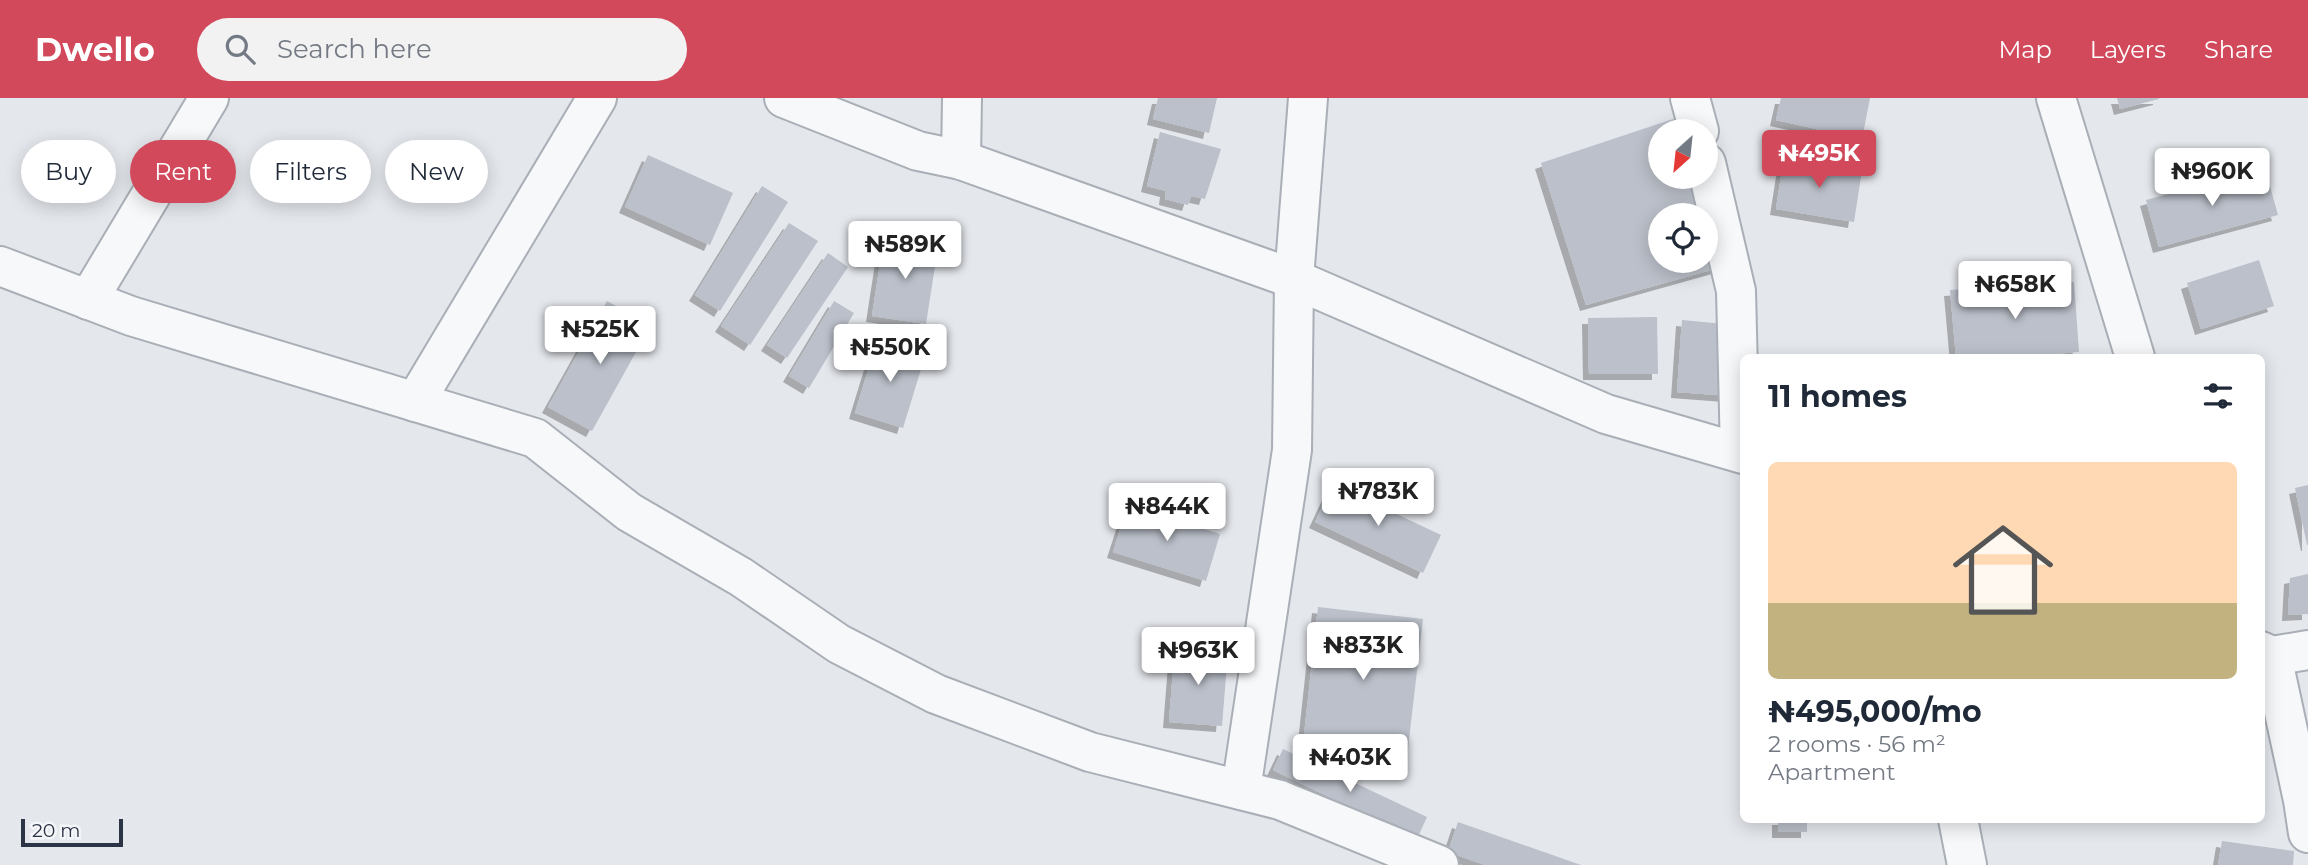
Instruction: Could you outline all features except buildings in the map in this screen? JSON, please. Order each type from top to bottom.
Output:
[{"type":"street","points":[[88,300],[209,98]]},
{"type":"street","points":[[415,402],[597,98]]},
{"type":"street","points":[[784,98],[918,151],[961,160],[1294,279],[1606,414],[1740,452]]},
{"type":"street","points":[[961,160],[962,98]]},
{"type":"street","points":[[1241,790],[1292,450],[1294,279],[1308,98]]},
{"type":"street","points":[[1690,98],[1696,119]]},
{"type":"street","points":[[2056,98],[2134,354]]},
{"type":"street","points":[[1712,189],[1737,291],[1740,388]]},
{"type":"street","points":[[0,266],[131,316],[535,438],[629,512],[740,577],[839,645],[936,694],[1090,752],[1280,800],[1439,865]]},
{"type":"street","points":[[2280,652],[2308,833]]},
{"type":"street","points":[[1959,823],[1967,865]]}]
